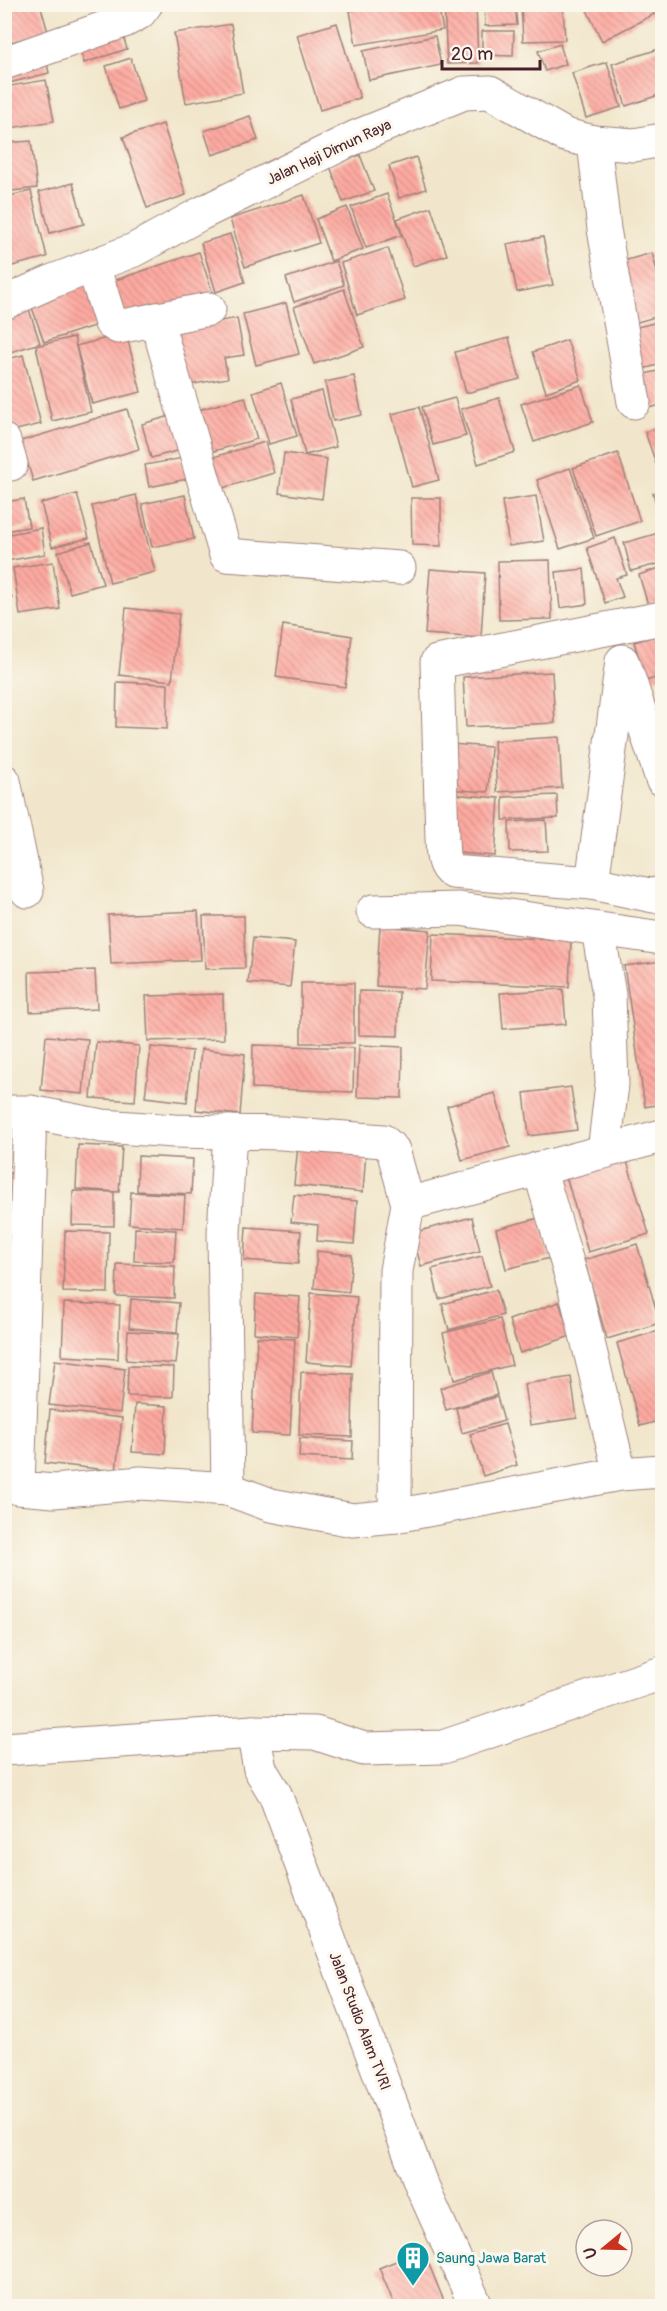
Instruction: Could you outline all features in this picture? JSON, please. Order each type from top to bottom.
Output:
[{"type":"street","points":[[4,63],[124,21],[139,13],[146,4]]},
{"type":"street","name":"Jalan Haji Dimun Raya","points":[[5,300],[134,250],[200,214],[356,137],[464,93],[490,92],[565,135],[594,142],[634,145],[663,140]]},
{"type":"street","points":[[594,142],[604,229],[634,402]]},
{"type":"street","points":[[93,266],[111,323],[118,327],[209,309]]},
{"type":"street","points":[[156,319],[226,555],[399,568]]},
{"type":"street","points":[[663,618],[438,662],[442,839],[447,868],[452,872],[592,882],[654,896],[663,892]]},
{"type":"street","points":[[610,629],[663,779]]},
{"type":"street","points":[[592,882],[622,661]]},
{"type":"street","points":[[4,781],[27,891]]},
{"type":"street","points":[[373,911],[459,909],[663,938]]},
{"type":"street","points":[[598,929],[609,995],[612,1084],[604,1152]]},
{"type":"street","points":[[395,1516],[396,1271],[408,1204],[393,1150],[383,1141],[102,1126],[17,1112],[11,1487],[54,1491],[141,1483],[228,1489],[271,1505],[353,1520],[395,1516],[620,1474],[663,1471]]},
{"type":"street","points":[[228,1489],[224,1233],[230,1132]]},
{"type":"street","points":[[408,1204],[663,1136]]},
{"type":"street","points":[[539,1168],[575,1289],[620,1474]]},
{"type":"street","points":[[4,1749],[253,1732],[315,1733],[364,1749],[443,1747],[663,1673]]},
{"type":"street","name":"Jalan Studio Alam TVRI","points":[[253,1732],[260,1769],[275,1794],[425,2196],[476,2307]]},
{"type":"building","points":[[17,4],[40,4],[48,32],[4,44],[4,8]]},
{"type":"building","points":[[389,4],[438,4],[443,30],[356,45],[350,11]]},
{"type":"building","points":[[444,4],[476,4],[478,63],[447,64]]},
{"type":"building","points":[[484,4],[515,4],[517,25],[485,26]]},
{"type":"building","points":[[584,4],[662,4],[662,10],[602,41]]},
{"type":"building","points":[[521,5],[563,5],[565,40],[523,41]]},
{"type":"building","points":[[337,23],[360,98],[320,110],[297,35]]},
{"type":"building","points":[[231,24],[243,93],[186,103],[174,33]]},
{"type":"building","points":[[121,29],[127,49],[84,63],[78,41]]},
{"type":"building","points":[[482,31],[514,31],[513,56],[482,55]]},
{"type":"building","points":[[435,36],[441,65],[369,80],[363,51]]},
{"type":"building","points":[[560,44],[566,64],[545,71],[538,51]]},
{"type":"building","points":[[662,48],[662,94],[626,106],[612,64]]},
{"type":"building","points":[[45,54],[49,73],[5,84],[4,66]]},
{"type":"building","points":[[131,58],[144,101],[119,109],[106,66]]},
{"type":"building","points":[[607,62],[621,107],[586,118],[572,73]]},
{"type":"building","points":[[46,80],[54,121],[11,128],[4,87]]},
{"type":"building","points":[[250,116],[258,140],[212,155],[204,131]]},
{"type":"building","points":[[163,124],[186,195],[147,208],[123,137]]},
{"type":"building","points":[[31,141],[37,188],[4,192],[4,164],[7,163],[4,143]]},
{"type":"building","points":[[360,155],[374,191],[343,202],[330,166]]},
{"type":"building","points":[[416,157],[426,189],[399,198],[389,166]]},
{"type":"building","points":[[73,183],[84,224],[50,233],[39,192]]},
{"type":"building","points":[[31,191],[47,257],[12,266],[4,238],[4,197]]},
{"type":"building","points":[[387,194],[402,235],[366,248],[351,207]]},
{"type":"building","points":[[304,195],[319,243],[245,267],[230,219]]},
{"type":"building","points":[[347,207],[363,249],[331,261],[316,219]]},
{"type":"building","points":[[431,207],[447,255],[413,266],[397,219]]},
{"type":"building","points":[[230,234],[245,282],[216,292],[201,243]]},
{"type":"building","points":[[543,237],[553,285],[517,292],[507,244]]},
{"type":"building","points":[[388,248],[405,300],[357,315],[341,263]]},
{"type":"building","points":[[199,252],[213,294],[118,326],[104,284]]},
{"type":"building","points":[[652,253],[662,288],[662,315],[634,323],[616,263]]},
{"type":"building","points":[[336,261],[344,285],[294,302],[286,278]]},
{"type":"building","points":[[88,283],[100,324],[44,342],[30,302]]},
{"type":"building","points":[[344,289],[364,347],[314,364],[294,307]]},
{"type":"building","points":[[27,303],[40,343],[4,354],[4,310]]},
{"type":"building","points":[[286,303],[299,354],[256,365],[243,314]]},
{"type":"building","points":[[237,318],[244,355],[224,358],[228,378],[183,386],[166,331]]},
{"type":"building","points":[[662,321],[662,364],[635,371],[625,330]]},
{"type":"building","points":[[126,333],[141,392],[92,404],[76,346]]},
{"type":"building","points":[[74,337],[91,412],[52,421],[36,346]]},
{"type":"building","points":[[509,338],[520,379],[466,393],[455,352]]},
{"type":"building","points":[[567,340],[581,380],[546,392],[533,352]]},
{"type":"building","points":[[23,355],[41,424],[4,433],[4,360]]},
{"type":"building","points":[[662,370],[662,405],[644,409],[636,376]]},
{"type":"building","points":[[354,376],[362,415],[333,421],[325,382]]},
{"type":"building","points":[[281,383],[297,436],[269,444],[253,392]]},
{"type":"building","points":[[581,385],[593,422],[534,442],[521,404]]},
{"type":"building","points":[[322,391],[336,447],[305,455],[291,399]]},
{"type":"building","points":[[245,397],[257,439],[203,454],[191,412]]},
{"type":"building","points":[[455,398],[466,436],[433,445],[422,407]]},
{"type":"building","points":[[499,398],[515,452],[478,464],[461,409]]},
{"type":"building","points":[[419,407],[439,480],[412,487],[392,414]]},
{"type":"building","points":[[127,409],[139,449],[33,481],[21,441]]},
{"type":"building","points":[[174,415],[184,449],[151,458],[142,424]]},
{"type":"building","points":[[662,426],[662,481],[645,432]]},
{"type":"building","points":[[265,442],[274,473],[219,489],[210,458]]},
{"type":"building","points":[[284,453],[327,459],[322,499],[279,493]]},
{"type":"building","points":[[618,453],[640,521],[596,536],[573,468]]},
{"type":"building","points":[[183,458],[187,479],[149,487],[145,465]]},
{"type":"building","points":[[570,468],[594,538],[560,549],[537,480]]},
{"type":"building","points":[[662,491],[662,518],[660,519],[653,493]]},
{"type":"building","points":[[77,494],[89,538],[52,547],[41,503]]},
{"type":"building","points":[[136,495],[155,572],[110,583],[92,506]]},
{"type":"building","points":[[185,495],[194,539],[152,547],[142,504]]},
{"type":"building","points":[[536,496],[544,541],[509,546],[502,501]]},
{"type":"building","points":[[411,498],[441,498],[441,546],[412,545]]},
{"type":"building","points":[[24,499],[29,527],[4,531],[4,502]]},
{"type":"building","points":[[41,528],[45,554],[6,561],[4,535]]},
{"type":"building","points":[[662,532],[662,563],[631,571],[624,543]]},
{"type":"building","points":[[615,538],[627,575],[616,578],[623,597],[605,603],[587,548]]},
{"type":"building","points":[[91,542],[103,584],[70,593],[58,552]]},
{"type":"building","points":[[550,560],[552,619],[499,620],[498,561]]},
{"type":"building","points":[[53,562],[60,609],[20,615],[13,568]]},
{"type":"building","points":[[662,567],[662,600],[648,605],[639,575]]},
{"type":"building","points":[[430,569],[485,573],[481,638],[425,634]]},
{"type":"building","points":[[584,569],[587,604],[560,608],[556,572]]},
{"type":"building","points":[[4,577],[12,598],[4,601]]},
{"type":"building","points":[[126,608],[179,614],[172,681],[119,675]]},
{"type":"building","points":[[283,625],[352,636],[345,687],[276,677]]},
{"type":"building","points":[[662,634],[662,676],[646,681],[634,642]]},
{"type":"building","points":[[552,672],[555,723],[466,727],[463,677]]},
{"type":"building","points":[[117,682],[168,684],[167,729],[116,727]]},
{"type":"building","points":[[559,737],[562,788],[497,792],[494,741]]},
{"type":"building","points":[[450,744],[491,747],[488,792],[447,789]]},
{"type":"building","points":[[450,794],[499,798],[495,856],[446,852]]},
{"type":"building","points":[[557,795],[558,818],[503,820],[503,797]]},
{"type":"building","points":[[546,820],[548,851],[510,852],[509,822]]},
{"type":"building","points":[[198,911],[201,960],[111,964],[108,915]]},
{"type":"building","points":[[203,916],[244,916],[245,968],[205,969]]},
{"type":"building","points":[[380,926],[430,930],[425,989],[376,986]]},
{"type":"building","points":[[433,934],[571,940],[569,987],[431,981]]},
{"type":"building","points":[[253,938],[295,942],[290,987],[248,983]]},
{"type":"building","points":[[662,961],[662,1104],[645,1107],[624,966]]},
{"type":"building","points":[[95,970],[97,1009],[30,1012],[29,972]]},
{"type":"building","points":[[301,983],[354,983],[354,1043],[301,1043]]},
{"type":"building","points":[[563,989],[566,1024],[503,1029],[500,993]]},
{"type":"building","points":[[359,991],[399,992],[398,1036],[359,1035]]},
{"type":"building","points":[[223,994],[224,1039],[148,1041],[146,996]]},
{"type":"building","points":[[46,1036],[88,1039],[83,1094],[41,1090]]},
{"type":"building","points":[[96,1042],[139,1046],[135,1101],[91,1098]]},
{"type":"building","points":[[253,1045],[354,1048],[353,1092],[252,1088]]},
{"type":"building","points":[[359,1045],[403,1047],[402,1098],[357,1097]]},
{"type":"building","points":[[151,1047],[192,1051],[187,1102],[145,1097]]},
{"type":"building","points":[[201,1049],[245,1054],[240,1115],[196,1110]]},
{"type":"building","points":[[571,1087],[577,1130],[529,1136],[524,1093]]},
{"type":"building","points":[[495,1093],[510,1147],[462,1160],[447,1106]]},
{"type":"building","points":[[4,1118],[9,1118],[9,1167],[4,1167]]},
{"type":"building","points":[[78,1145],[122,1147],[119,1192],[76,1189]]},
{"type":"building","points":[[298,1145],[366,1151],[363,1192],[294,1185]]},
{"type":"building","points":[[138,1156],[193,1159],[191,1194],[137,1191]]},
{"type":"building","points":[[626,1158],[649,1234],[588,1252],[566,1176]]},
{"type":"building","points":[[4,1173],[14,1173],[13,1236],[4,1236]]},
{"type":"building","points":[[73,1191],[114,1192],[114,1226],[72,1225]]},
{"type":"building","points":[[131,1192],[185,1195],[183,1228],[129,1224]]},
{"type":"building","points":[[294,1195],[357,1201],[354,1244],[317,1241],[318,1225],[291,1222]]},
{"type":"building","points":[[472,1217],[480,1251],[421,1266],[412,1233]]},
{"type":"building","points":[[539,1218],[550,1258],[506,1269],[496,1229]]},
{"type":"building","points":[[246,1227],[301,1231],[298,1264],[244,1260]]},
{"type":"building","points":[[135,1228],[176,1230],[174,1262],[134,1261]]},
{"type":"building","points":[[65,1231],[109,1232],[108,1293],[63,1292]]},
{"type":"building","points":[[4,1240],[12,1240],[12,1271],[4,1271]]},
{"type":"building","points":[[637,1244],[660,1323],[607,1339],[584,1260]]},
{"type":"building","points":[[317,1251],[352,1255],[349,1292],[314,1288]]},
{"type":"building","points":[[482,1256],[490,1286],[439,1299],[432,1269]]},
{"type":"building","points":[[117,1264],[175,1266],[174,1298],[116,1296]]},
{"type":"building","points":[[4,1274],[12,1274],[13,1304],[4,1304]]},
{"type":"building","points":[[496,1290],[503,1315],[449,1330],[442,1304]]},
{"type":"building","points":[[311,1293],[357,1297],[351,1366],[306,1362]]},
{"type":"building","points":[[256,1294],[300,1297],[297,1337],[254,1333]]},
{"type":"building","points":[[131,1299],[179,1303],[177,1332],[129,1328]]},
{"type":"building","points":[[559,1302],[571,1336],[520,1353],[509,1320]]},
{"type":"building","points":[[64,1303],[120,1305],[118,1359],[62,1356]]},
{"type":"building","points":[[500,1319],[512,1365],[454,1380],[443,1333]]},
{"type":"building","points":[[662,1330],[662,1420],[640,1426],[617,1343]]},
{"type":"building","points":[[128,1331],[179,1334],[176,1364],[126,1360]]},
{"type":"building","points":[[257,1337],[295,1339],[290,1435],[252,1433]]},
{"type":"building","points":[[55,1360],[125,1369],[120,1413],[49,1405]]},
{"type":"building","points":[[128,1366],[174,1367],[173,1397],[127,1396]]},
{"type":"building","points":[[301,1372],[353,1374],[352,1437],[299,1435]]},
{"type":"building","points":[[491,1372],[497,1395],[446,1410],[440,1388]]},
{"type":"building","points":[[571,1377],[577,1418],[530,1425],[524,1384]]},
{"type":"building","points":[[497,1397],[504,1421],[462,1433],[456,1408]]},
{"type":"building","points":[[135,1404],[167,1406],[165,1454],[132,1452]]},
{"type":"building","points":[[50,1410],[122,1418],[116,1471],[45,1463]]},
{"type":"building","points":[[505,1424],[517,1465],[483,1476],[470,1434]]},
{"type":"building","points":[[300,1438],[353,1441],[352,1460],[299,1457]]},
{"type":"building","name":"Saung Jawa Barat","points":[[423,2250],[446,2306],[395,2306],[379,2268]]},
{"type":"place","name":"Saung Jawa Barat","points":[[413,2287]]}]
